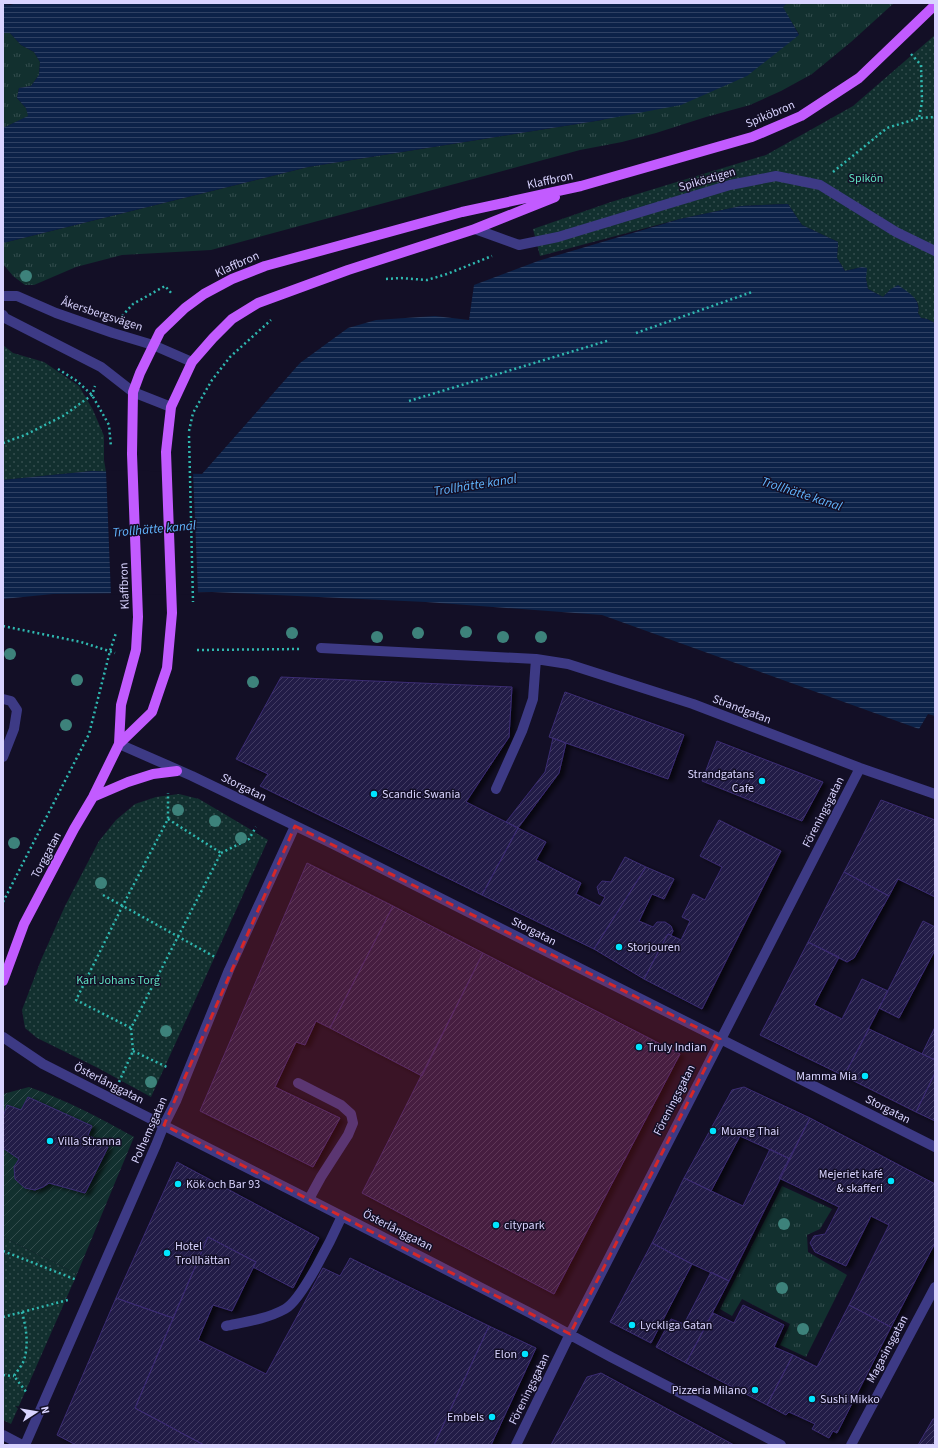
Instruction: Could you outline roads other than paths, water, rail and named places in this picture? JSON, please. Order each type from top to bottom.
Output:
[{"type":"main road","name":"Spiköbron","points":[[581,186],[752,137],[801,116],[859,78],[934,6]]},
{"type":"main road","name":"Klaffbron","points":[[172,613],[166,452],[171,407],[192,362],[213,338],[232,319],[258,303],[348,270],[475,230],[581,186]]},
{"type":"main road","name":"Klaffbron","points":[[138,618],[132,454],[133,392],[153,344],[160,332],[185,308],[204,294],[232,279],[265,266],[462,212],[581,186]]},
{"type":"main road","name":"Torggatan","points":[[3,981],[24,924],[74,829],[93,797],[119,744],[152,712],[166,668],[172,613]]},
{"type":"main road","name":"Torggatan","points":[[119,744],[121,705],[134,659],[138,618]]},
{"type":"main road","points":[[93,797],[128,782],[153,774],[177,771]]},
{"type":"street","name":"Spiköstigen","points":[[475,230],[519,245],[558,237],[738,183],[776,176],[820,185],[896,232],[935,251]]},
{"type":"street","name":"Åkersbergsvägen","points":[[3,296],[17,296],[56,313],[113,333],[153,344],[192,362]]},
{"type":"street","points":[[3,315],[5,318],[101,368],[133,392],[171,407]]},
{"type":"street","name":"Strandgatan","points":[[321,648],[536,659],[568,664],[693,704],[860,768],[935,794]]},
{"type":"street","points":[[496,789],[522,731],[533,699],[536,659]]},
{"type":"street","points":[[3,699],[11,702],[17,710],[14,729],[3,757]]},
{"type":"street","name":"Storgatan","points":[[119,744],[177,771],[192,776],[338,846],[935,1147]]},
{"type":"street","name":"Föreningsgatan","points":[[516,1445],[570,1334],[860,768]]},
{"type":"street","name":"Polhemsgatan","points":[[24,1445],[154,1151],[164,1125],[176,1101],[229,970],[295,826]]},
{"type":"street","name":"Österlånggatan","points":[[3,1037],[43,1064],[342,1216],[782,1445]]},
{"type":"street","points":[[298,1083],[341,1104],[352,1114],[354,1123],[348,1135],[321,1176],[309,1199]]},
{"type":"street","points":[[226,1326],[261,1318],[286,1309],[298,1295],[330,1241],[342,1216]]},
{"type":"street","name":"Magasinsgatan","points":[[851,1445],[935,1287]]},
{"type":"street","points":[[3,1436],[24,1445]]},
{"type":"water","points":[[17,3],[787,3],[783,7],[799,35],[747,76],[681,105],[596,121],[308,167],[3,243],[3,128],[28,116],[26,108],[17,98],[19,88],[31,86],[39,75],[40,62],[34,52],[21,45],[10,33],[3,33],[3,4],[10,5]]},
{"type":"water","name":"Trollhätte kanal","points":[[788,204],[802,225],[838,242],[837,258],[845,271],[862,267],[867,268],[866,279],[868,289],[883,297],[891,289],[898,285],[910,293],[916,300],[918,303],[918,313],[921,318],[935,323],[935,716],[928,714],[919,729],[602,615],[426,602],[212,592],[53,594],[3,599],[3,480],[92,471],[202,474],[300,363],[348,328],[376,320],[435,316],[469,320],[474,285],[538,261],[680,219],[741,206]]},
{"type":"place","name":"Strandgatans Cafe","points":[[762,781]]},
{"type":"place","name":"Scandic Swania","points":[[374,794]]},
{"type":"place","name":"Storjouren","points":[[619,947]]},
{"type":"place","name":"Truly Indian","points":[[639,1047]]},
{"type":"place","name":"Mamma Mia","points":[[865,1076]]},
{"type":"place","name":"Muang Thai","points":[[713,1131]]},
{"type":"place","name":"Villa Stranna","points":[[50,1141]]},
{"type":"place","name":"Mejeriet kafé & skafferi","points":[[891,1181]]},
{"type":"place","name":"Kök och Bar 93","points":[[178,1184]]},
{"type":"place","name":"citypark","points":[[496,1225]]},
{"type":"place","name":"Hotel Trollhättan","points":[[167,1253]]},
{"type":"place","name":"Lyckliga Gatan","points":[[632,1325]]},
{"type":"place","name":"Elon","points":[[525,1354]]},
{"type":"place","name":"Pizzeria Milano","points":[[755,1390]]},
{"type":"place","name":"Sushi Mikko","points":[[812,1399]]},
{"type":"place","name":"Embels","points":[[492,1417]]},
{"type":"park label","name":"Spikön","points":[[866,178]]},
{"type":"park label","name":"Karl Johans Torg","points":[[118,980]]}]
